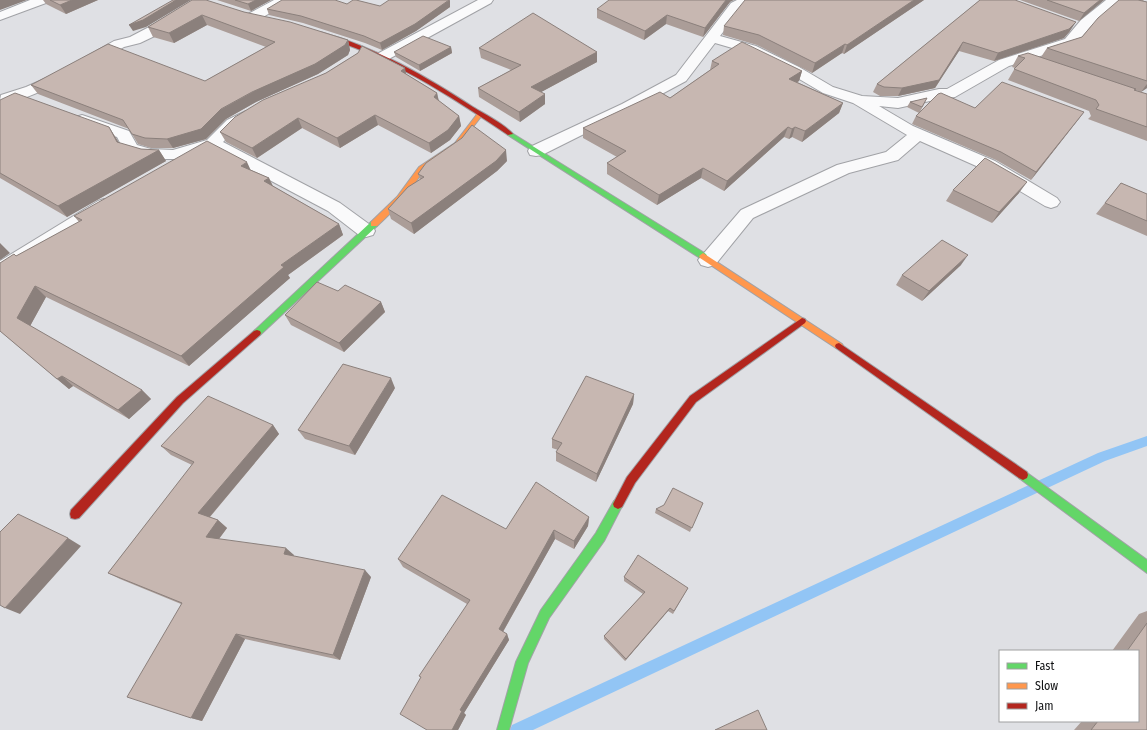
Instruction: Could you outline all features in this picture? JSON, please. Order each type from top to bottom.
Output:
[{"type":"street","points":[[0,16],[42,0]]},
{"type":"street","points":[[250,16],[283,0]]},
{"type":"street","points":[[382,57],[470,4],[487,0]]},
{"type":"street","points":[[536,151],[627,107],[681,78],[736,6],[746,0]]},
{"type":"street","points":[[858,100],[898,103],[939,94],[950,94],[1004,63],[1070,42],[1082,28],[1118,1]]},
{"type":"street","points":[[3,98],[31,90],[120,44],[135,40],[158,29],[188,9]]},
{"type":"street","points":[[250,16],[268,20]]},
{"type":"street","points":[[1066,23],[1082,28]]},
{"type":"street","points":[[312,32],[360,47],[382,57],[456,98],[536,151],[802,321],[1023,475],[1147,567]]},
{"type":"street","points":[[711,38],[751,49],[794,70],[828,90],[858,100],[918,134],[989,165],[1051,202]]},
{"type":"street","points":[[349,62],[356,58],[360,47]]},
{"type":"street","points":[[1022,57],[1044,64]]},
{"type":"street","points":[[979,76],[993,81]]},
{"type":"street","points":[[3,98],[23,96],[40,103]]},
{"type":"street","points":[[165,170],[213,143],[234,123],[262,106]]},
{"type":"street","points":[[68,114],[123,134],[131,148],[149,154],[174,155],[213,143],[334,207],[366,231]]},
{"type":"street","points":[[75,514],[180,400],[262,328],[400,199],[420,169],[457,144],[480,114]]},
{"type":"street","points":[[708,260],[747,214],[774,200],[798,191],[843,169],[892,156],[918,134]]},
{"type":"street","points":[[0,270],[83,217],[117,198]]},
{"type":"street","points":[[503,730],[522,662],[545,614],[600,537],[631,480],[693,399],[802,321]]},
{"type":"building","points":[[50,0],[72,0],[60,5]]},
{"type":"building","points":[[173,0],[176,0],[143,20],[129,25]]},
{"type":"building","points":[[192,0],[206,0],[244,12],[290,22],[348,40],[345,45],[315,64],[252,92],[221,109],[201,129],[167,139],[145,138],[132,134],[123,120],[31,85],[108,44],[205,81],[275,42],[202,15],[169,33],[148,27]]},
{"type":"building","points":[[235,0],[256,0],[248,4]]},
{"type":"building","points":[[282,0],[335,0],[347,4],[353,0],[356,0],[380,6],[389,0],[449,0],[415,24],[380,43],[364,36],[301,16],[267,9]]},
{"type":"building","points":[[609,0],[726,0],[705,28],[667,15],[645,31],[597,9]]},
{"type":"building","points":[[745,0],[914,0],[847,45],[845,44],[815,63],[759,35],[724,26]]},
{"type":"building","points":[[980,0],[1015,0],[1076,22],[1069,29],[998,53],[963,42],[939,80],[902,88],[884,87],[877,84]]},
{"type":"building","points":[[1047,0],[1100,0],[1084,13]]},
{"type":"building","points":[[1119,0],[1138,0],[1147,2],[1147,81],[1047,48],[1082,37],[1098,18]]},
{"type":"building","points":[[533,13],[597,52],[531,87],[545,94],[519,112],[478,88],[521,65],[479,48]]},
{"type":"building","points":[[423,36],[451,47],[419,65],[394,52]]},
{"type":"building","points":[[742,42],[802,71],[789,79],[843,103],[805,131],[795,127],[792,129],[788,127],[727,181],[703,168],[659,195],[607,163],[626,151],[583,128],[660,92],[670,98],[719,64],[712,61]]},
{"type":"building","points":[[362,46],[405,68],[401,71],[437,93],[434,97],[459,116],[448,130],[429,143],[375,115],[337,138],[298,118],[252,148],[220,132],[235,117],[263,100],[326,73],[358,53]]},
{"type":"building","points":[[1028,53],[1147,94],[1147,127],[1096,109],[1099,105],[1096,100],[1014,69],[1025,58],[1018,56]]},
{"type":"building","points":[[1002,82],[1084,112],[1036,172],[1001,152],[916,116],[938,94],[941,93],[975,108]]},
{"type":"building","points":[[15,93],[109,127],[117,142],[141,149],[159,150],[58,206],[0,173],[0,100]]},
{"type":"building","points":[[927,98],[922,107],[910,102]]},
{"type":"building","points":[[472,125],[506,150],[496,161],[411,223],[388,209],[408,187],[424,177],[418,174],[426,163],[462,138]]},
{"type":"building","points":[[207,141],[247,162],[241,166],[269,178],[264,181],[339,224],[281,265],[284,267],[181,356],[35,286],[17,318],[142,390],[118,410],[62,376],[57,379],[0,331],[0,263],[14,254],[16,256],[82,220],[74,216]]},
{"type":"building","points":[[985,158],[1027,182],[999,212],[953,190]]},
{"type":"building","points":[[1121,183],[1147,194],[1147,221],[1105,203]]},
{"type":"building","points":[[942,240],[968,255],[929,291],[902,275]]},
{"type":"building","points":[[317,282],[338,291],[345,285],[381,302],[339,343],[285,315]]},
{"type":"building","points":[[343,364],[391,378],[349,446],[298,430]]},
{"type":"building","points":[[586,376],[634,394],[597,474],[556,452],[562,443],[552,439]]},
{"type":"building","points":[[208,396],[273,425],[198,513],[218,520],[206,537],[286,548],[284,554],[365,570],[333,655],[236,634],[191,718],[127,697],[182,603],[108,573],[194,462],[161,446]]},
{"type":"building","points":[[536,482],[589,517],[574,541],[554,530],[499,629],[507,634],[460,710],[462,711],[452,730],[427,730],[400,714],[421,677],[419,676],[470,600],[398,559],[442,495],[506,529]]},
{"type":"building","points":[[673,488],[703,503],[692,528],[656,509],[664,505]]},
{"type":"building","points":[[18,514],[68,538],[5,608],[0,605],[0,532]]},
{"type":"building","points":[[638,555],[688,588],[674,611],[670,608],[626,659],[604,636],[645,592],[624,577]]},
{"type":"building","points":[[1147,623],[1147,730],[1091,730],[1097,722],[1139,722],[1139,650],[1128,650]]},
{"type":"building","points":[[758,710],[767,730],[715,730]]},
{"type":"waterway","points":[[517,730],[1102,457],[1147,441]]},
{"type":"traffic: fast","points":[[510,134],[703,256]]},
{"type":"traffic: fast","points":[[257,333],[374,224]]},
{"type":"traffic: fast","points":[[1023,475],[1147,567]]},
{"type":"traffic: fast","points":[[503,730],[522,662],[545,614],[600,537],[618,504]]},
{"type":"traffic: slow","points":[[374,224],[400,199],[421,169],[457,144],[480,114]]},
{"type":"traffic: slow","points":[[703,256],[839,346]]},
{"type":"traffic: jam","points":[[320,34],[361,47],[400,66],[419,76],[510,134]]},
{"type":"traffic: jam","points":[[618,504],[631,480],[693,399],[802,321]]},
{"type":"traffic: jam","points":[[75,514],[180,400],[257,333]]},
{"type":"traffic: jam","points":[[839,346],[1023,475]]}]
